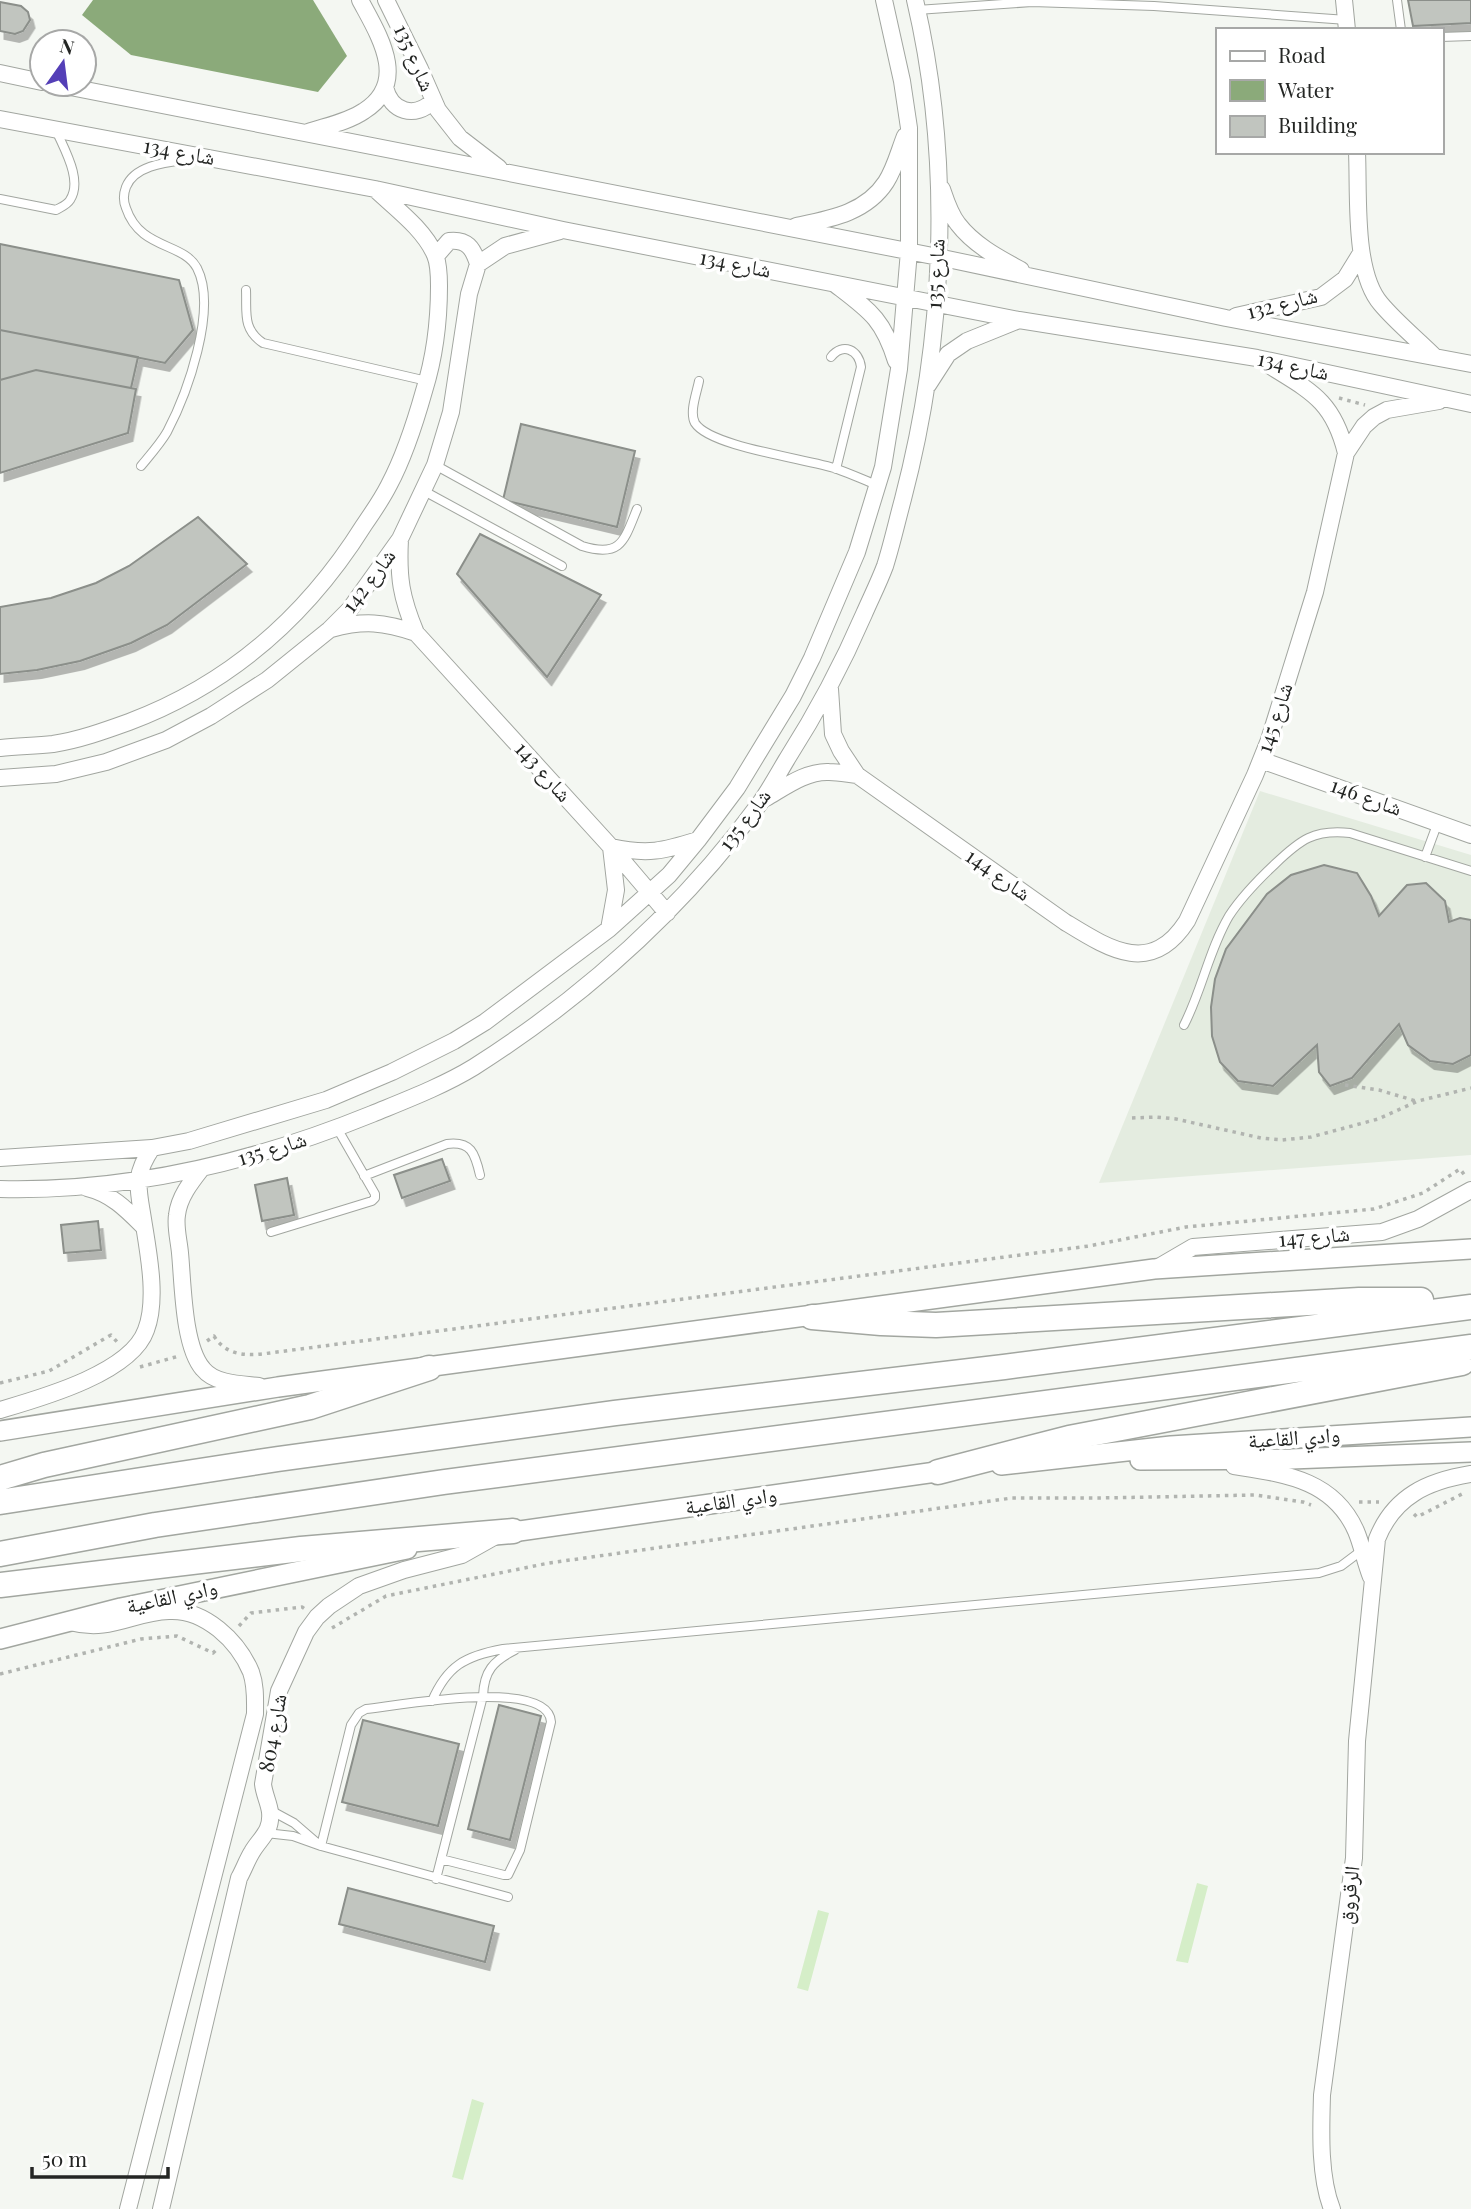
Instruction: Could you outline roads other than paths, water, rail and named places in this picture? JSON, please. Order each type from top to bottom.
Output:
[{"type":"main road","points":[[812,1317],[936,1325],[1359,1300],[1471,1300]]},
{"type":"main road","points":[[0,1502],[615,1413],[1004,1367],[1471,1307]]},
{"type":"main road","points":[[0,1553],[155,1525],[444,1482],[1471,1347]]},
{"type":"main road","points":[[939,1472],[1069,1438],[1471,1362]]},
{"type":"main road","points":[[0,1478],[57,1462],[310,1407],[429,1368]]},
{"type":"main road","points":[[0,1585],[301,1549],[506,1532]]},
{"type":"street","name":"شارع 135","points":[[306,133],[365,111],[377,101],[384,87],[388,74],[387,57],[382,41],[360,0]]},
{"type":"street","name":"شارع 135","points":[[386,0],[446,123],[460,138],[504,171]]},
{"type":"street","name":"شارع 135","points":[[0,1158],[152,1147],[189,1141],[326,1100],[392,1072],[485,1022],[609,929],[669,875],[698,840],[737,788],[800,683],[858,552],[883,467],[899,369],[909,251],[908,128],[902,81],[884,0]]},
{"type":"street","points":[[1344,0],[1347,25]]},
{"type":"street","name":"شارع 135","points":[[0,1189],[137,1181],[270,1152],[409,1099],[471,1069],[595,979],[667,913],[705,872],[761,801],[830,689],[885,564],[909,473],[927,387],[938,257],[939,182],[929,82],[916,5]]},
{"type":"street","points":[[0,73],[28,79]]},
{"type":"street","points":[[384,87],[391,102],[404,111],[420,111],[433,101]]},
{"type":"street","name":"شارع 134","points":[[98,92],[909,251],[1226,318],[1471,364]]},
{"type":"street","name":"شارع 134","points":[[0,119],[375,189],[563,230],[1019,320],[1257,358],[1471,404]]},
{"type":"street","points":[[788,228],[837,217],[870,200],[886,182],[908,128]]},
{"type":"street","points":[[1357,154],[1361,253],[1371,287],[1380,303],[1435,357]]},
{"type":"street","points":[[939,182],[959,226],[992,254],[1039,279]]},
{"type":"street","points":[[375,189],[417,230],[436,256],[449,241],[458,240],[474,250],[478,264],[505,246],[563,230]]},
{"type":"street","name":"شارع 132","points":[[1226,318],[1321,297],[1346,279],[1361,253]]},
{"type":"street","name":"شارع 142","points":[[0,748],[54,744],[97,734],[153,713],[198,690],[252,654],[320,589],[389,486],[403,456],[427,381],[438,333],[439,275],[436,256]]},
{"type":"street","name":"شارع 142","points":[[0,778],[68,771],[106,762],[166,740],[211,716],[267,680],[329,630],[350,609],[400,540],[435,466],[451,412],[470,294],[478,264]]},
{"type":"street","points":[[834,284],[881,323],[889,336],[899,369]]},
{"type":"street","points":[[927,387],[948,354],[967,341],[1019,320]]},
{"type":"street","points":[[1257,358],[1308,390],[1324,404],[1341,431],[1346,453]]},
{"type":"street","name":"شارع 145","points":[[1147,953],[1158,949],[1178,934],[1187,921],[1261,760],[1315,592],[1346,453],[1364,426],[1387,410],[1448,399]]},
{"type":"street","name":"شارع 143","points":[[400,540],[401,586],[405,606],[416,633],[611,846],[667,913]]},
{"type":"street","points":[[329,630],[353,623],[375,622],[416,633]]},
{"type":"street","name":"شارع 144","points":[[830,689],[833,734],[857,775],[1074,928],[1125,953],[1147,953]]},
{"type":"street","name":"شارع 146","points":[[1261,760],[1471,835]]},
{"type":"street","points":[[761,801],[793,782],[826,771],[857,775]]},
{"type":"street","points":[[609,929],[616,890],[611,846],[649,852],[698,840]]},
{"type":"street","points":[[0,1410],[84,1381],[114,1366],[140,1344],[147,1328],[152,1293],[137,1181],[142,1162],[152,1147]]},
{"type":"street","points":[[202,1168],[186,1188],[177,1216],[186,1318],[193,1349],[204,1371],[212,1376],[240,1384],[278,1387]]},
{"type":"street","points":[[82,1186],[106,1194],[117,1201],[144,1227]]},
{"type":"street","name":"شارع 147","points":[[1154,1269],[1193,1247],[1382,1232],[1418,1219],[1471,1190]]},
{"type":"street","points":[[0,1431],[278,1387],[1154,1269],[1471,1249]]},
{"type":"street","name":"وادي القاعية","points":[[0,1639],[206,1590],[407,1549],[506,1532],[939,1472],[1171,1446],[1471,1427]]},
{"type":"street","points":[[1054,1459],[1200,1460],[1471,1452]]},
{"type":"street","name":"الرقروق","points":[[1200,1460],[1281,1474],[1316,1486],[1338,1501],[1356,1531],[1371,1580]]},
{"type":"street","name":"الرقروق","points":[[1332,2209],[1324,2169],[1322,2095],[1354,1858],[1357,1741],[1377,1539],[1383,1523],[1401,1503],[1423,1486],[1471,1474]]},
{"type":"street","name":"شارع 804","points":[[160,2209],[239,1878],[254,1848],[266,1833],[270,1810],[264,1797],[263,1784],[279,1691],[306,1632],[329,1606],[359,1586],[404,1570],[462,1555],[506,1532]]},
{"type":"street","name":"شارع 804","points":[[67,1621],[98,1626],[171,1611],[202,1619],[229,1638],[240,1652],[256,1691],[255,1714],[128,2209]]},
{"type":"lane","points":[[1396,0],[1401,28]]},
{"type":"lane","points":[[916,5],[1032,2],[1154,6],[1347,25]]},
{"type":"lane","points":[[1443,37],[1471,36]]},
{"type":"lane","points":[[0,199],[56,210],[69,203],[76,187],[57,130]]},
{"type":"lane","points":[[141,466],[166,435],[194,366],[203,326],[203,290],[197,268],[186,255],[149,238],[136,227],[128,213],[124,193],[132,177],[143,170],[166,163],[206,157]]},
{"type":"lane","points":[[246,290],[248,328],[263,342],[427,381]]},
{"type":"lane","points":[[831,357],[840,349],[848,349],[857,353],[862,367],[836,469]]},
{"type":"lane","points":[[699,381],[693,412],[695,422],[703,430],[731,443],[836,469],[877,485]]},
{"type":"lane","points":[[435,466],[582,546],[595,550],[618,547],[625,539],[637,509]]},
{"type":"lane","points":[[424,491],[562,566]]},
{"type":"lane","points":[[1425,857],[1437,822]]},
{"type":"lane","points":[[1184,1025],[1229,917],[1251,887],[1304,839],[1334,831],[1350,833],[1471,871]]},
{"type":"lane","points":[[271,1232],[372,1201],[375,1194],[337,1128]]},
{"type":"lane","points":[[364,1176],[446,1144],[456,1143],[472,1151],[480,1174]]},
{"type":"lane","points":[[432,1701],[441,1682],[457,1664],[489,1652],[524,1646],[1319,1573],[1341,1566],[1361,1551]]},
{"type":"lane","points":[[436,1878],[483,1696],[483,1683],[489,1670],[505,1655],[524,1646]]},
{"type":"lane","points":[[321,1846],[355,1717],[359,1713],[366,1709],[483,1696],[512,1698],[538,1704],[549,1712],[551,1718],[520,1850],[508,1875],[441,1859]]},
{"type":"lane","points":[[270,1810],[294,1823],[321,1846]]},
{"type":"lane","points":[[266,1833],[293,1836],[508,1897]]},
{"type":"water","points":[[93,0],[313,0],[347,56],[318,92],[131,55],[82,15]]}]
